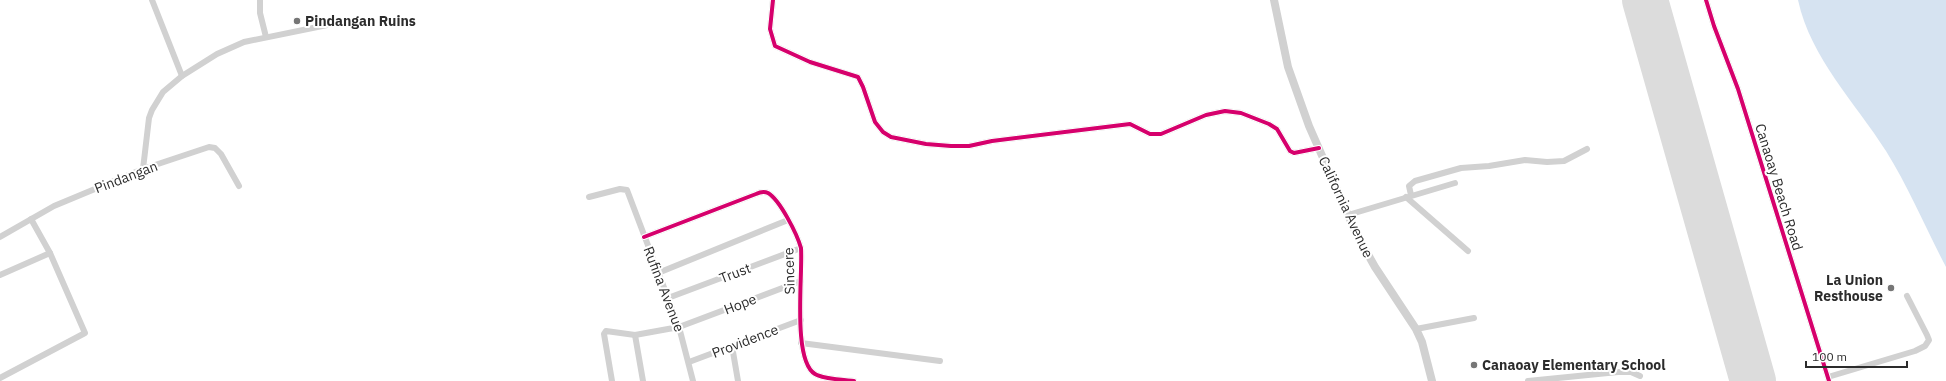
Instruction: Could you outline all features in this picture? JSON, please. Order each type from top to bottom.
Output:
[{"type":"street","points":[[152,0],[182,76]]},
{"type":"street","points":[[260,0],[260,13],[266,37]]},
{"type":"street","points":[[773,0],[770,29],[775,46],[810,62],[858,76],[863,86],[875,122],[883,132],[891,137],[926,144],[969,146],[992,141],[1130,124],[1150,134],[1161,134],[1206,115],[1226,111],[1241,113],[1269,124],[1277,129],[1290,151],[1294,153],[1319,148]]},
{"type":"street","name":"California Avenue","points":[[1274,0],[1288,67],[1319,148],[1365,250],[1416,329],[1422,342],[1432,381]]},
{"type":"street","name":"Canaoay Beach Road","points":[[1706,0],[1714,26],[1738,89],[1828,379]]},
{"type":"street","points":[[143,169],[149,118],[152,110],[163,92],[182,76],[217,54],[244,42],[342,22]]},
{"type":"street","name":"Pindangan","points":[[0,237],[54,206],[143,169],[213,146],[221,154],[239,186]]},
{"type":"street","points":[[1408,196],[1410,186],[1415,181],[1461,168],[1489,166],[1525,160],[1547,162],[1564,161],[1588,149]]},
{"type":"street","points":[[1348,215],[1455,183]]},
{"type":"street","name":"Rufina Avenue","points":[[589,197],[620,189],[627,190],[679,327],[693,381]]},
{"type":"street","name":"Sincere","points":[[644,238],[764,192],[774,198],[788,220],[801,248],[801,343],[810,369],[815,374],[854,381]]},
{"type":"street","points":[[1408,196],[1468,251]]},
{"type":"street","points":[[0,378],[85,333],[50,253],[31,219]]},
{"type":"street","points":[[658,273],[788,220]]},
{"type":"street","name":"Trust","points":[[668,298],[801,248]]},
{"type":"street","points":[[0,275],[50,253]]},
{"type":"street","name":"Hope","points":[[612,381],[604,332],[609,331],[635,334],[679,327],[801,280]]},
{"type":"street","points":[[1828,379],[1915,351],[1925,346],[1929,340],[1927,334],[1907,296]]},
{"type":"street","points":[[1416,329],[1474,318]]},
{"type":"street","name":"Providence","points":[[689,362],[801,320]]},
{"type":"street","points":[[635,334],[643,381]]},
{"type":"street","points":[[801,343],[940,361]]},
{"type":"street","points":[[732,346],[738,381]]},
{"type":"street","points":[[1528,381],[1618,372],[1631,372],[1640,376]]},
{"type":"water","points":[[1798,0],[1946,0],[1946,267],[1910,194],[1886,151],[1823,61],[1804,21]]},
{"type":"runway","points":[[1645,0],[1753,381]]},
{"type":"cycle path","points":[[773,0],[770,29],[775,46],[810,62],[858,77],[875,122],[883,132],[891,137],[926,144],[969,146],[992,141],[1130,124],[1150,134],[1161,134],[1206,115],[1225,111],[1241,113],[1269,124],[1277,129],[1290,151],[1294,153],[1319,148]]},
{"type":"cycle path","points":[[1706,0],[1714,26],[1738,89],[1829,381]]},
{"type":"cycle path","points":[[644,237],[759,193],[768,193],[783,210],[796,234],[801,248],[801,335],[803,352],[808,366],[815,374],[819,376],[854,381]]},
{"type":"place","name":"Pindangan Ruins","points":[[297,21]]},
{"type":"place","name":"La Union Resthouse","points":[[1891,288]]},
{"type":"place","name":"Canaoay Elementary School","points":[[1474,365]]}]
